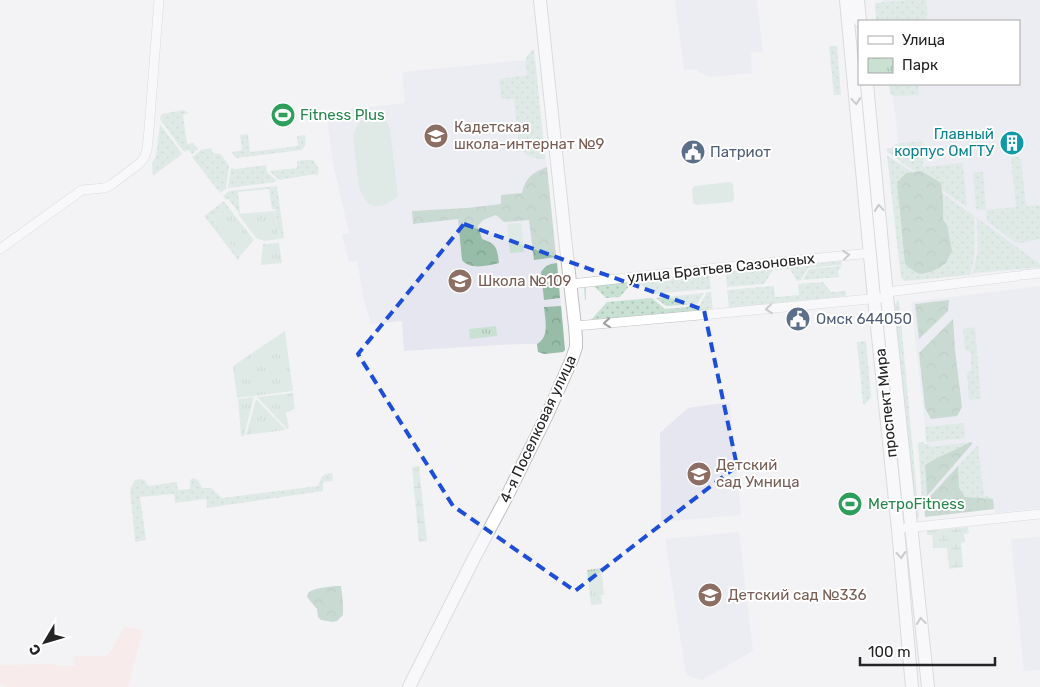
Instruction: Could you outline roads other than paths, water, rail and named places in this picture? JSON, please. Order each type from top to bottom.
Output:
[{"type":"main road","name":"4-я Поселковая улица","points":[[409,687],[505,500],[576,347],[571,284],[540,0]]},
{"type":"main road","name":"проспект Мира","points":[[846,0],[871,253],[883,296]]},
{"type":"main road","points":[[858,0],[860,20]]},
{"type":"main road","name":"проспект Мира","points":[[867,85],[883,296],[905,528],[928,687]]},
{"type":"main road","name":"проспект Мира","points":[[905,528],[912,687]]},
{"type":"street","points":[[0,249],[82,190],[104,188],[111,185],[144,158],[147,150],[149,130],[159,0]]},
{"type":"street","name":"улица Братьев Сазоновых","points":[[571,284],[871,253]]},
{"type":"street","points":[[575,326],[883,296],[1040,274]]},
{"type":"street","points":[[905,528],[1040,514]]},
{"type":"place","name":"Fitness Plus","points":[[283,115]]},
{"type":"place","name":"Кадетская школа-интернат №9","points":[[436,136]]},
{"type":"place","name":"Главный корпус ОмГТУ","points":[[1012,143]]},
{"type":"place","name":"Патриот","points":[[693,152]]},
{"type":"place","name":"Школа №109","points":[[460,281]]},
{"type":"place","name":"Омск 644050","points":[[798,319]]},
{"type":"place","name":"Детский сад Умница","points":[[699,474]]},
{"type":"place","name":"МетроFitness","points":[[850,504]]},
{"type":"place","name":"Детский сад №336","points":[[710,595]]}]
